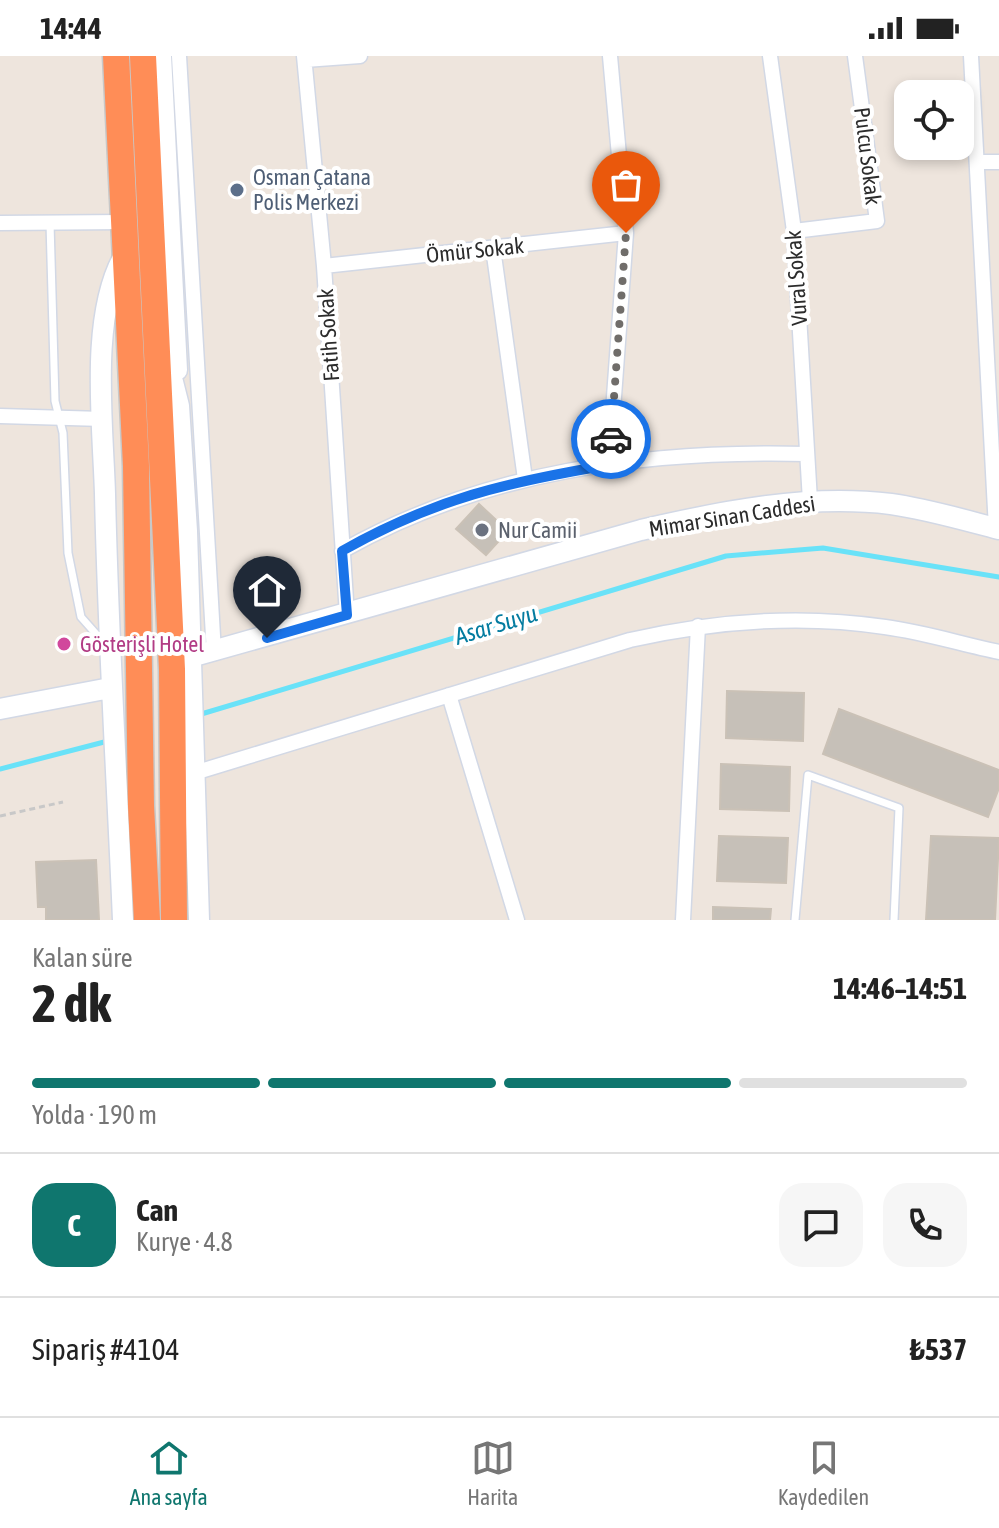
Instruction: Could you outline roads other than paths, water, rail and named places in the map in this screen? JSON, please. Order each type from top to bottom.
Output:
[{"type":"highway","points":[[116,56],[136,466],[140,677],[130,810],[147,920]]},
{"type":"highway","points":[[143,56],[157,320],[185,665],[174,799],[174,920]]},
{"type":"main road","points":[[161,56],[170,170],[185,665],[193,766],[199,920]]},
{"type":"main road","points":[[123,920],[130,810],[110,688],[103,419],[108,306],[112,277],[125,254]]},
{"type":"main road","points":[[157,320],[179,411]]},
{"type":"main road","name":"Mimar Sinan Caddesi","points":[[185,665],[214,653],[641,530],[702,516],[810,501],[893,504],[998,529]]},
{"type":"main road","points":[[0,709],[110,688]]},
{"type":"street","points":[[179,56],[214,653]]},
{"type":"street","points":[[304,58],[360,56]]},
{"type":"street","points":[[609,465],[626,233],[610,56]]},
{"type":"street","name":"Vural Sokak","points":[[770,56],[794,231],[810,501]]},
{"type":"street","name":"Pulcu Sokak","points":[[794,231],[877,221],[855,56]]},
{"type":"street","points":[[971,56],[998,529]]},
{"type":"street","name":"Fatih Sokak","points":[[304,58],[324,266],[347,615]]},
{"type":"street","points":[[979,162],[999,162]]},
{"type":"street","points":[[0,223],[124,222]]},
{"type":"street","name":"Ömür Sokak","points":[[324,266],[626,233]]},
{"type":"street","points":[[493,248],[525,479]]},
{"type":"street","points":[[179,411],[201,417]]},
{"type":"street","points":[[0,416],[103,419]]},
{"type":"street","points":[[342,551],[438,504],[525,479],[609,465],[701,455],[807,454]]},
{"type":"street","points":[[193,766],[449,695],[630,640],[698,626],[768,620],[854,623],[999,652]]},
{"type":"street","points":[[683,920],[698,626]]},
{"type":"street","points":[[449,695],[517,920]]},
{"type":"lane","points":[[50,223],[68,553],[77,607],[86,627],[108,647]]},
{"type":"lane","points":[[795,920],[808,775],[899,808],[894,920]]},
{"type":"waterway","name":"Asar Suyu","points":[[198,715],[726,556],[823,548],[999,577]]},
{"type":"waterway","name":"Asar Suyu","points":[[0,769],[108,741]]},
{"type":"place","name":"Osman Çatana Polis Merkezi","points":[[237,190]]},
{"type":"place","name":"Nur Camii","points":[[482,530]]},
{"type":"place","name":"Gösterişli Hotel","points":[[64,644]]}]
